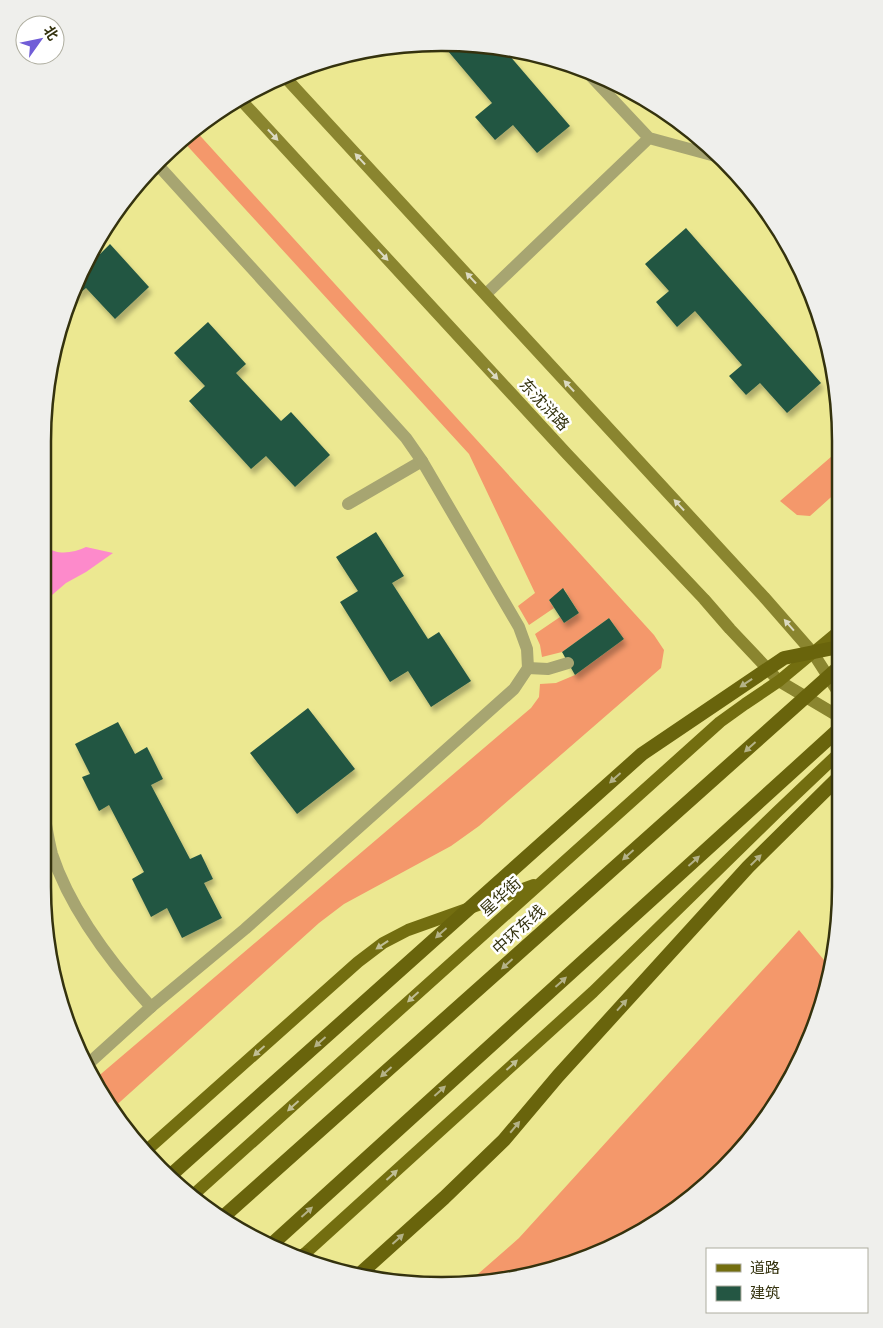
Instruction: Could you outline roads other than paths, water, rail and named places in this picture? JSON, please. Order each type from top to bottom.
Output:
[{"type":"highway","points":[[175,1171],[642,754],[784,658],[832,648]]},
{"type":"highway","name":"中环东线","points":[[228,1213],[832,673]]},
{"type":"highway","points":[[276,1240],[832,735]]},
{"type":"highway","points":[[365,1269],[444,1198],[504,1140],[558,1076],[748,867],[832,784]]},
{"type":"main road","name":"东沈浒路","points":[[290,82],[746,578],[813,653],[832,683]]},
{"type":"main road","name":"东沈浒路","points":[[245,105],[779,681],[832,712]]},
{"type":"main road","name":"星华街","points":[[198,1191],[720,722],[779,681],[832,637]]},
{"type":"main road","points":[[307,1253],[593,992],[832,760]]},
{"type":"main road","points":[[151,1147],[358,962],[383,943],[408,930],[541,883]]},
{"type":"street","points":[[599,84],[649,138],[704,153]]},
{"type":"street","points":[[486,294],[649,138]]},
{"type":"street","points":[[92,1061],[151,1007],[245,929],[514,689],[528,668],[527,649],[519,627],[422,461],[406,438],[162,170]]},
{"type":"street","points":[[348,504],[422,461]]},
{"type":"street","points":[[528,668],[548,669],[568,663]]},
{"type":"street","points":[[51,848],[66,888],[94,935],[132,986],[151,1007]]}]
